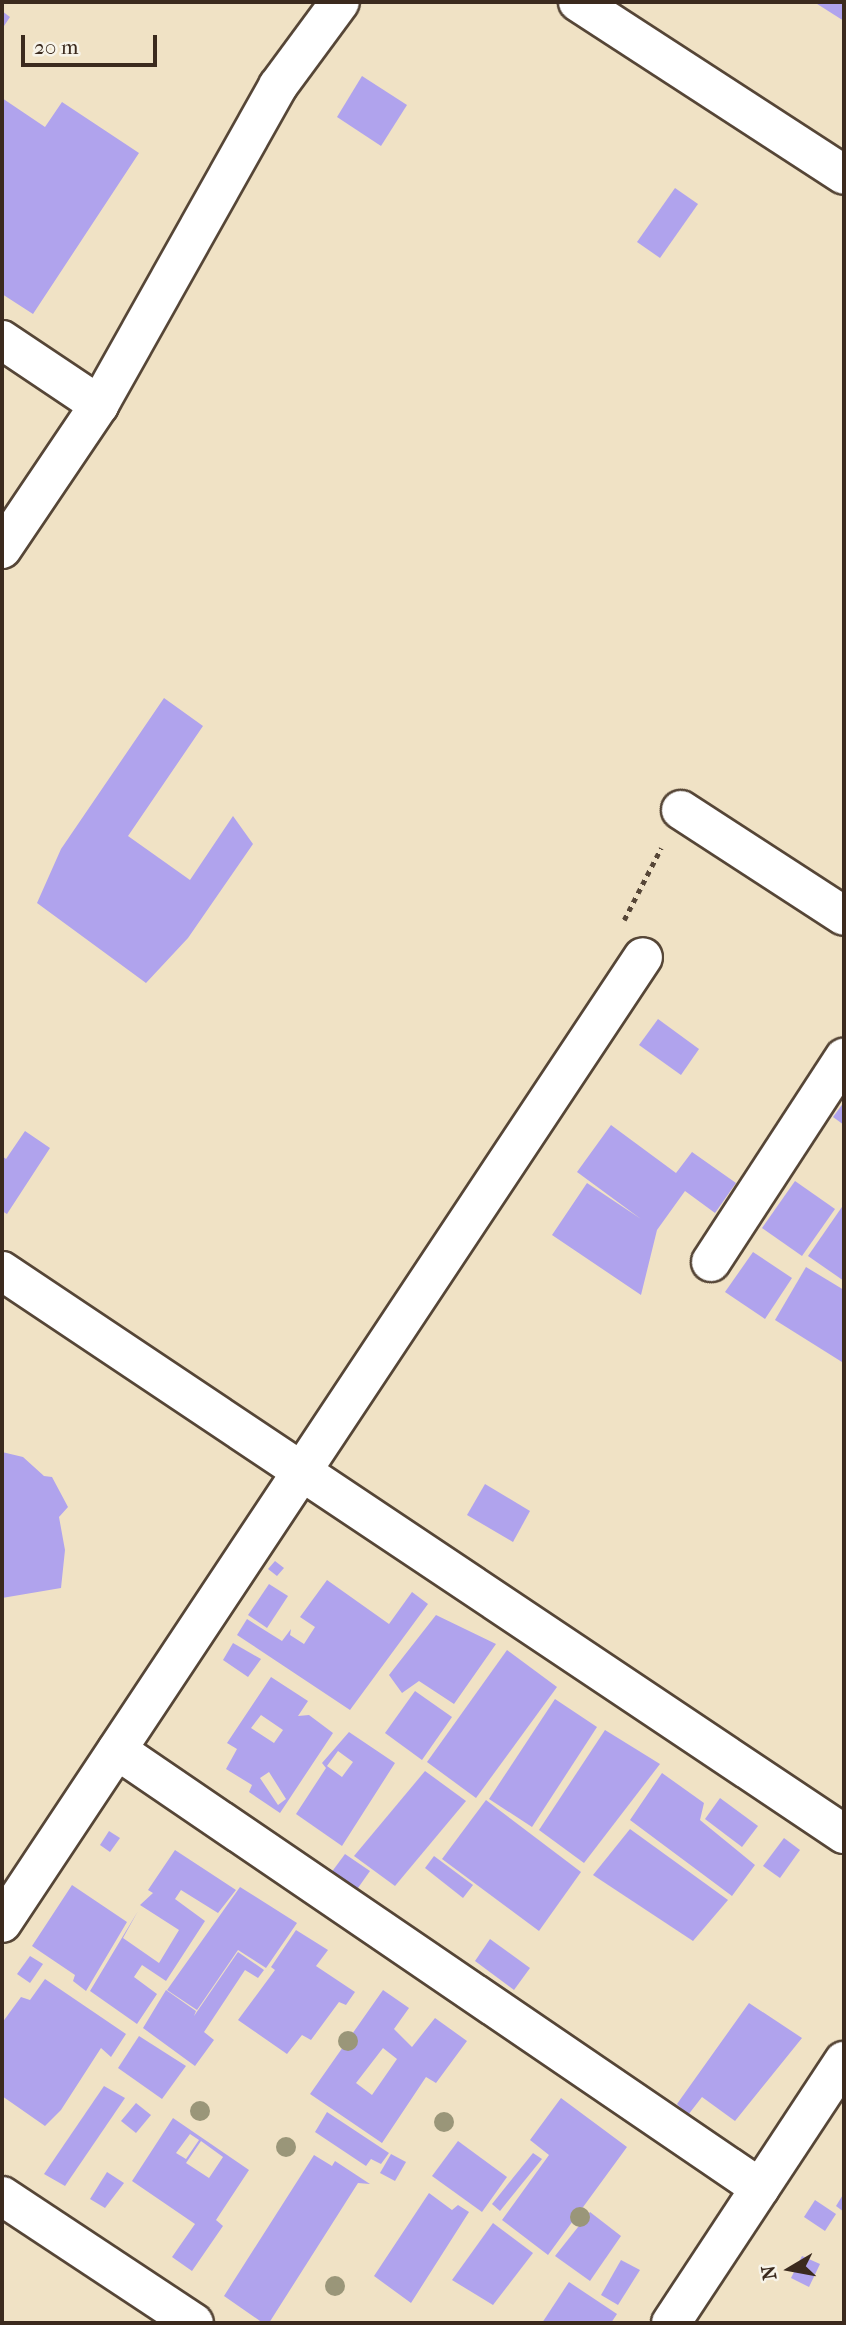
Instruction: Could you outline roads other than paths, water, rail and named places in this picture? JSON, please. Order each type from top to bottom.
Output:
[{"type":"street","points":[[2,549],[99,405],[278,86],[340,2]]},
{"type":"street","points":[[578,2],[844,175]]},
{"type":"street","points":[[2,340],[99,405]]},
{"type":"street","points":[[681,810],[844,916]]},
{"type":"street","points":[[2,1923],[643,957]]},
{"type":"street","points":[[711,1262],[844,1058]]},
{"type":"street","points":[[2,1271],[844,1834]]},
{"type":"street","points":[[117,1750],[760,2188]]},
{"type":"street","points":[[671,2323],[844,2061]]},
{"type":"street","points":[[2,2196],[194,2323]]}]
